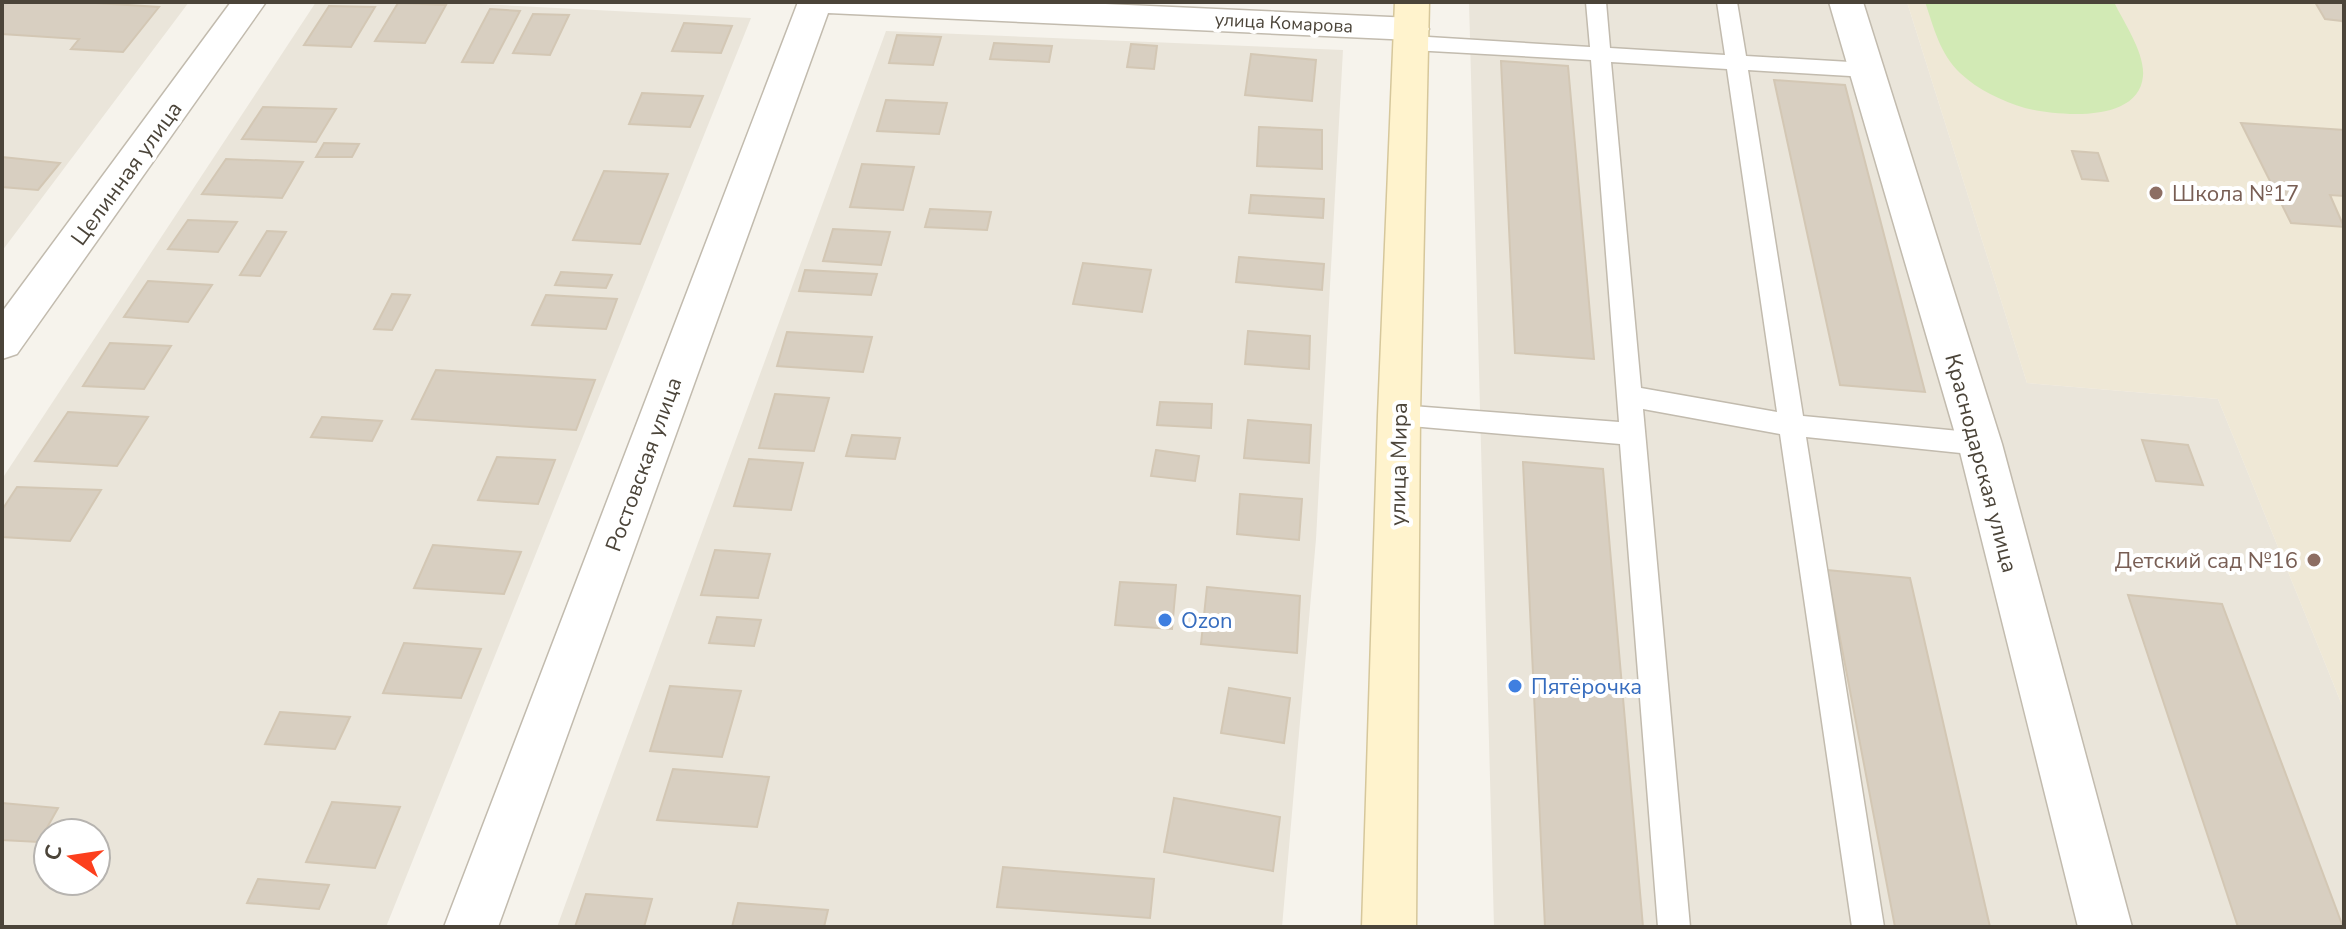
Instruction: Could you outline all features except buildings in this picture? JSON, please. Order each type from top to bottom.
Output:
[{"type":"main road","name":"улица Мира","points":[[1389,927],[1399,415],[1412,25]]},
{"type":"street","name":"Целинная улица","points":[[5,336],[249,2]]},
{"type":"street","name":"улица Комарова","points":[[818,2],[1412,25]]},
{"type":"street","name":"Ростовская улица","points":[[471,927],[818,2]]},
{"type":"street","name":"Краснодарская улица","points":[[1846,2],[1980,444],[2105,927]]},
{"type":"lane","points":[[1596,2],[1674,927]]},
{"type":"lane","points":[[1727,2],[1789,425],[1868,927]]},
{"type":"lane","points":[[1412,25],[1600,55],[1867,70]]},
{"type":"lane","points":[[1629,396],[1789,425],[1980,444]]},
{"type":"lane","points":[[1399,415],[1631,434]]},
{"type":"shaded area","points":[[2,2],[189,2],[2,251]]},
{"type":"shaded area","points":[[316,2],[443,2],[751,18],[386,927],[2,927],[2,479]]},
{"type":"shaded area","points":[[1469,2],[1907,2],[2027,383],[2218,399],[2344,710],[2344,927],[1494,927]]},
{"type":"shaded area","name":"Школа №17","points":[[1907,2],[2344,2],[2344,710],[2218,399],[2027,383]]},
{"type":"shaded area","points":[[886,31],[1343,50],[1316,539],[1282,927],[557,927]]},
{"type":"green space","points":[[1925,2],[2114,2],[2141,58],[2143,76],[2138,91],[2127,102],[2094,113],[2056,113],[2008,102],[1975,85],[1953,66],[1938,40]]},
{"type":"place","name":"Школа №17","points":[[2156,193]]},
{"type":"place","name":"Детский сад №16","points":[[2314,560]]},
{"type":"place","name":"Ozon","points":[[1165,620]]},
{"type":"place","name":"Пятёрочка","points":[[1515,686]]}]
